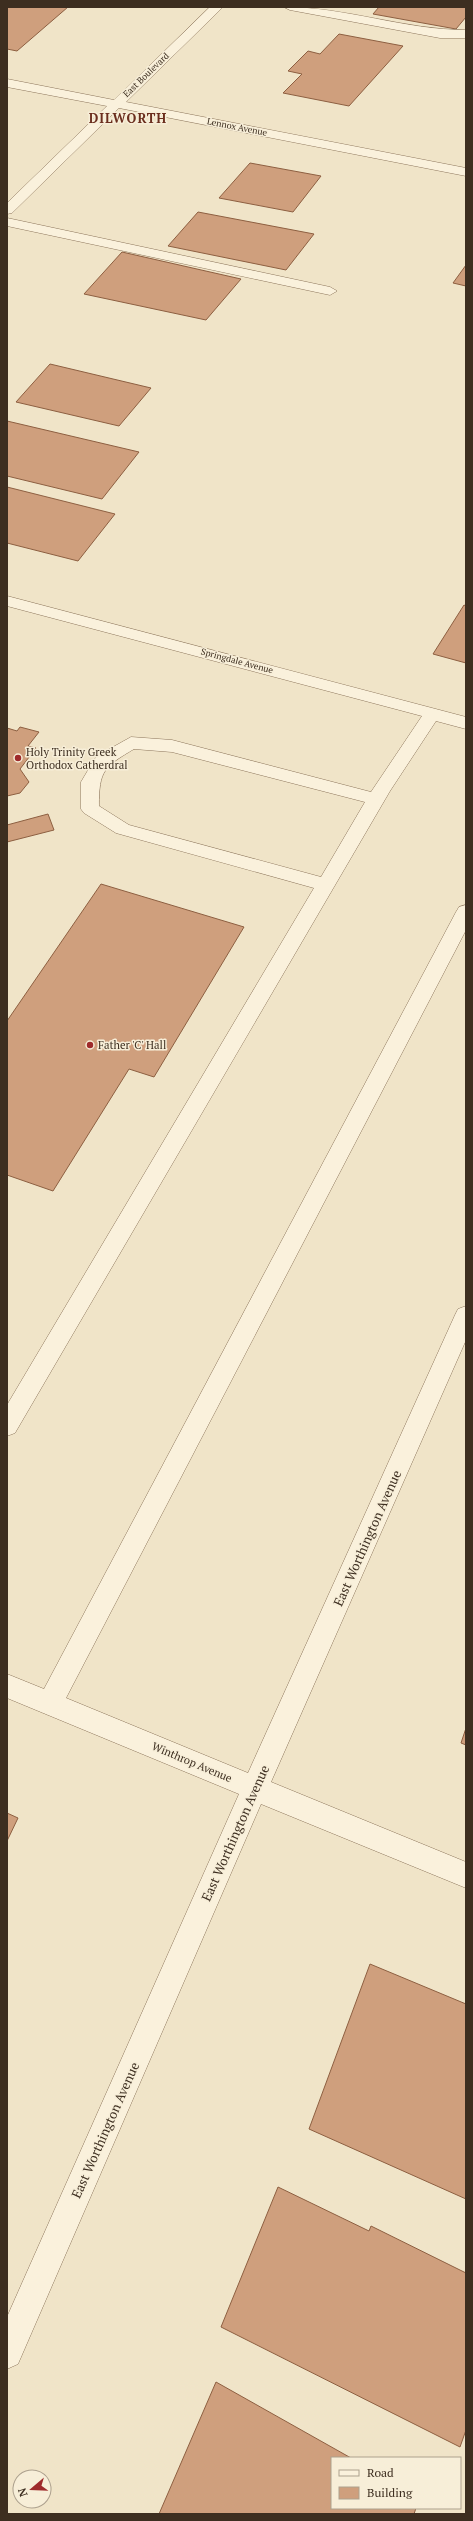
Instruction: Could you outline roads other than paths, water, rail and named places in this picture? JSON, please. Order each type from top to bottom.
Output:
[{"type":"street","name":"East Boulevard","points":[[7,210],[217,7]]},
{"type":"street","points":[[290,7],[440,34],[466,34]]},
{"type":"street","name":"Lennox Avenue","points":[[7,83],[466,172]]},
{"type":"street","points":[[7,222],[330,290]]},
{"type":"street","name":"Springdale Avenue","points":[[7,601],[261,667],[466,723]]},
{"type":"street","points":[[7,1426],[376,799],[432,714]]},
{"type":"street","points":[[325,885],[123,830],[90,809],[90,782],[102,760],[131,743],[172,746],[376,799]]},
{"type":"street","points":[[50,1704],[466,912]]},
{"type":"street","name":"East Worthington Avenue","points":[[7,2353],[255,1788],[466,1316]]},
{"type":"street","name":"Winthrop Avenue","points":[[7,1686],[466,1875]]},
{"type":"place","name":"Holy Trinity Greek Orthodox Catherdral","points":[[18,758]]},
{"type":"place","name":"Father 'C' Hall","points":[[90,1045]]},
{"type":"district","name":"DILWORTH","points":[[128,118]]}]
